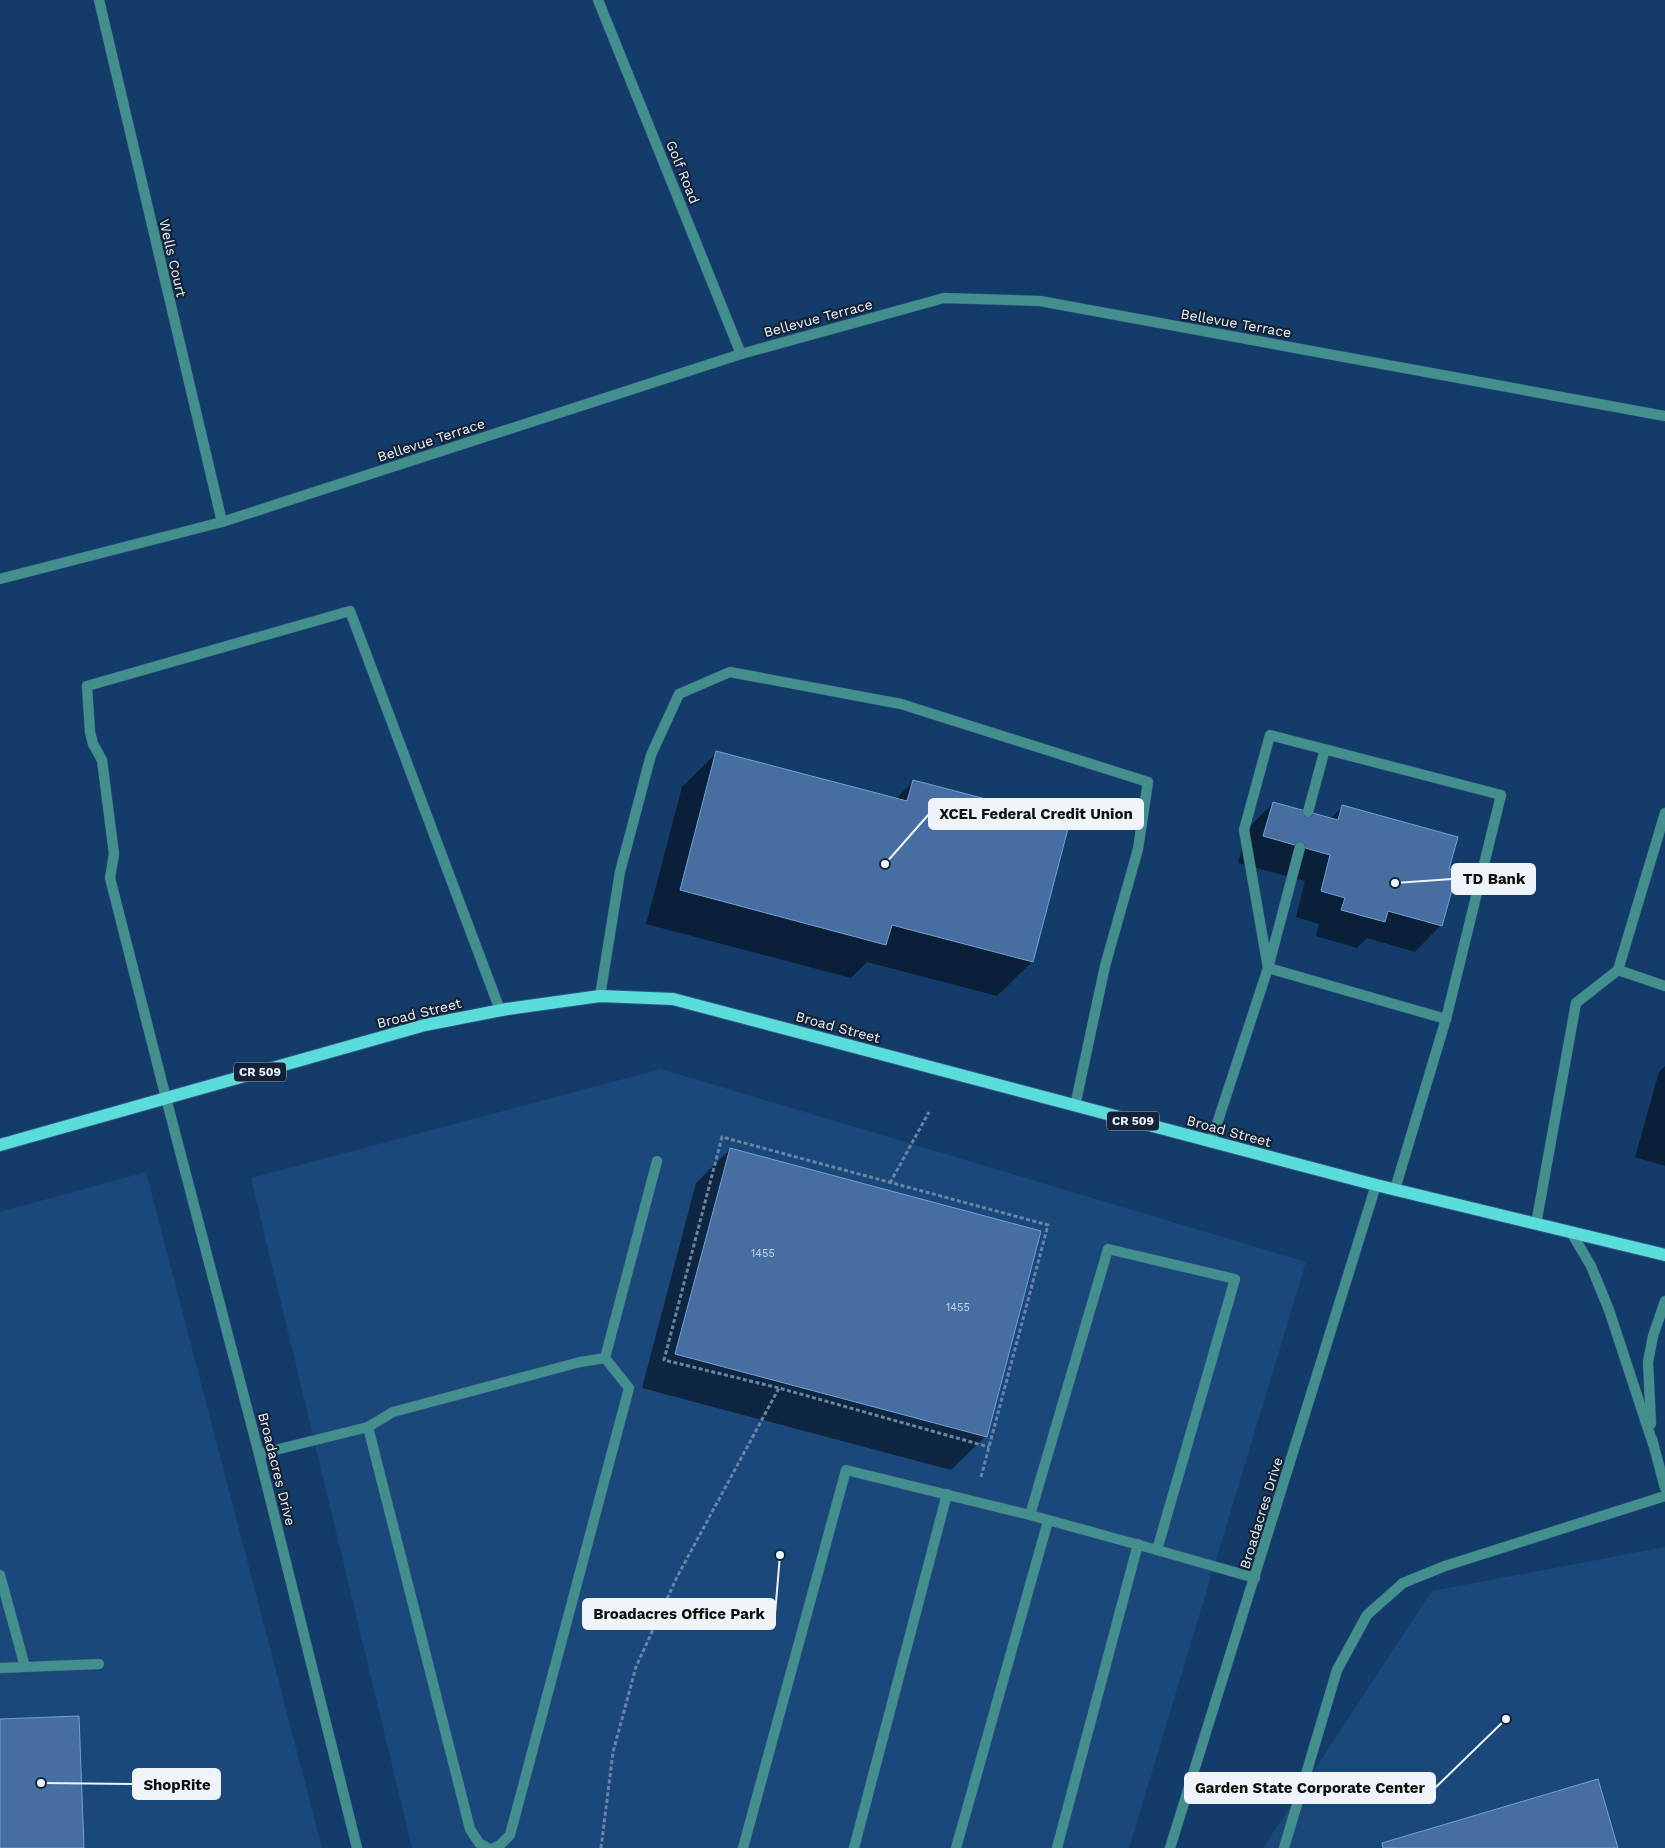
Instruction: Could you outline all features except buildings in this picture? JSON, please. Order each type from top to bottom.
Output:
[{"type":"main road","name":"Broad Street","points":[[0,1145],[425,1025],[500,1010],[600,996],[673,999],[1395,1190],[1665,1255]]},
{"type":"street","name":"Wells Court","points":[[99,0],[222,522]]},
{"type":"street","name":"Golf Road","points":[[598,0],[742,354]]},
{"type":"street","name":"Bellevue Terrace","points":[[0,579],[222,522],[742,354],[944,298],[1040,301],[1665,416]]},
{"type":"street","name":"Broadacres Drive","points":[[357,1848],[259,1454],[110,878],[114,854],[102,760],[93,744],[90,732],[87,686],[350,611],[500,1010]]},
{"type":"street","points":[[600,996],[620,872],[651,755],[679,694],[730,672],[901,704],[1148,782],[1138,850],[1105,966],[1075,1106]]},
{"type":"street","points":[[1268,968],[1244,830],[1270,734],[1501,795],[1446,1019],[1395,1190]]},
{"type":"street","points":[[1308,812],[1325,749]]},
{"type":"street","points":[[1536,1224],[1576,1003],[1618,970],[1665,813]]},
{"type":"street","points":[[1212,1142],[1268,968],[1300,847]]},
{"type":"street","points":[[1268,968],[1446,1019]]},
{"type":"street","points":[[1618,970],[1665,986]]},
{"type":"street","points":[[605,1358],[657,1161]]},
{"type":"street","name":"Broadacres Drive","points":[[1170,1848],[1376,1185]]},
{"type":"street","points":[[1571,1232],[1591,1266],[1605,1301],[1653,1444],[1665,1488]]},
{"type":"street","points":[[1030,1515],[1108,1249],[1235,1279],[1157,1550]]},
{"type":"street","points":[[1653,1444],[1648,1362],[1653,1336],[1665,1300]]},
{"type":"street","points":[[259,1454],[368,1427],[393,1412],[580,1362],[605,1358]]},
{"type":"street","points":[[494,1848],[510,1835],[629,1388],[605,1358]]},
{"type":"street","points":[[368,1427],[470,1828],[479,1842],[488,1848]]},
{"type":"street","points":[[743,1848],[846,1470],[1030,1515],[1255,1578]]},
{"type":"street","points":[[854,1848],[947,1494]]},
{"type":"street","points":[[1284,1848],[1337,1670],[1367,1615],[1403,1583],[1445,1566],[1665,1496]]},
{"type":"street","points":[[956,1848],[1048,1521]]},
{"type":"street","points":[[1057,1848],[1138,1544]]},
{"type":"street","points":[[0,1574],[25,1667]]},
{"type":"street","points":[[0,1668],[99,1664]]},
{"type":"path","points":[[890,1182],[929,1112]]},
{"type":"path","points":[[974,1502],[989,1447],[1048,1225],[722,1137],[664,1360],[779,1388],[989,1447]]},
{"type":"path","points":[[600,1848],[613,1752],[636,1667],[677,1577],[779,1388]]},
{"type":"shaded area","points":[[661,1069],[1306,1262],[1129,1848],[412,1848],[251,1178]]},
{"type":"shaded area","points":[[146,1172],[322,1848],[0,1848],[0,1212]]},
{"type":"shaded area","points":[[1665,1547],[1665,1848],[1263,1848],[1432,1591]]},
{"type":"place","name":"XCEL Federal Credit Union","points":[[885,864]]},
{"type":"place","name":"TD Bank","points":[[1395,883]]},
{"type":"place","name":"Broadacres Office Park","points":[[780,1555]]},
{"type":"place","name":"Garden State Corporate Center","points":[[1506,1719]]},
{"type":"place","name":"ShopRite","points":[[41,1783]]}]
